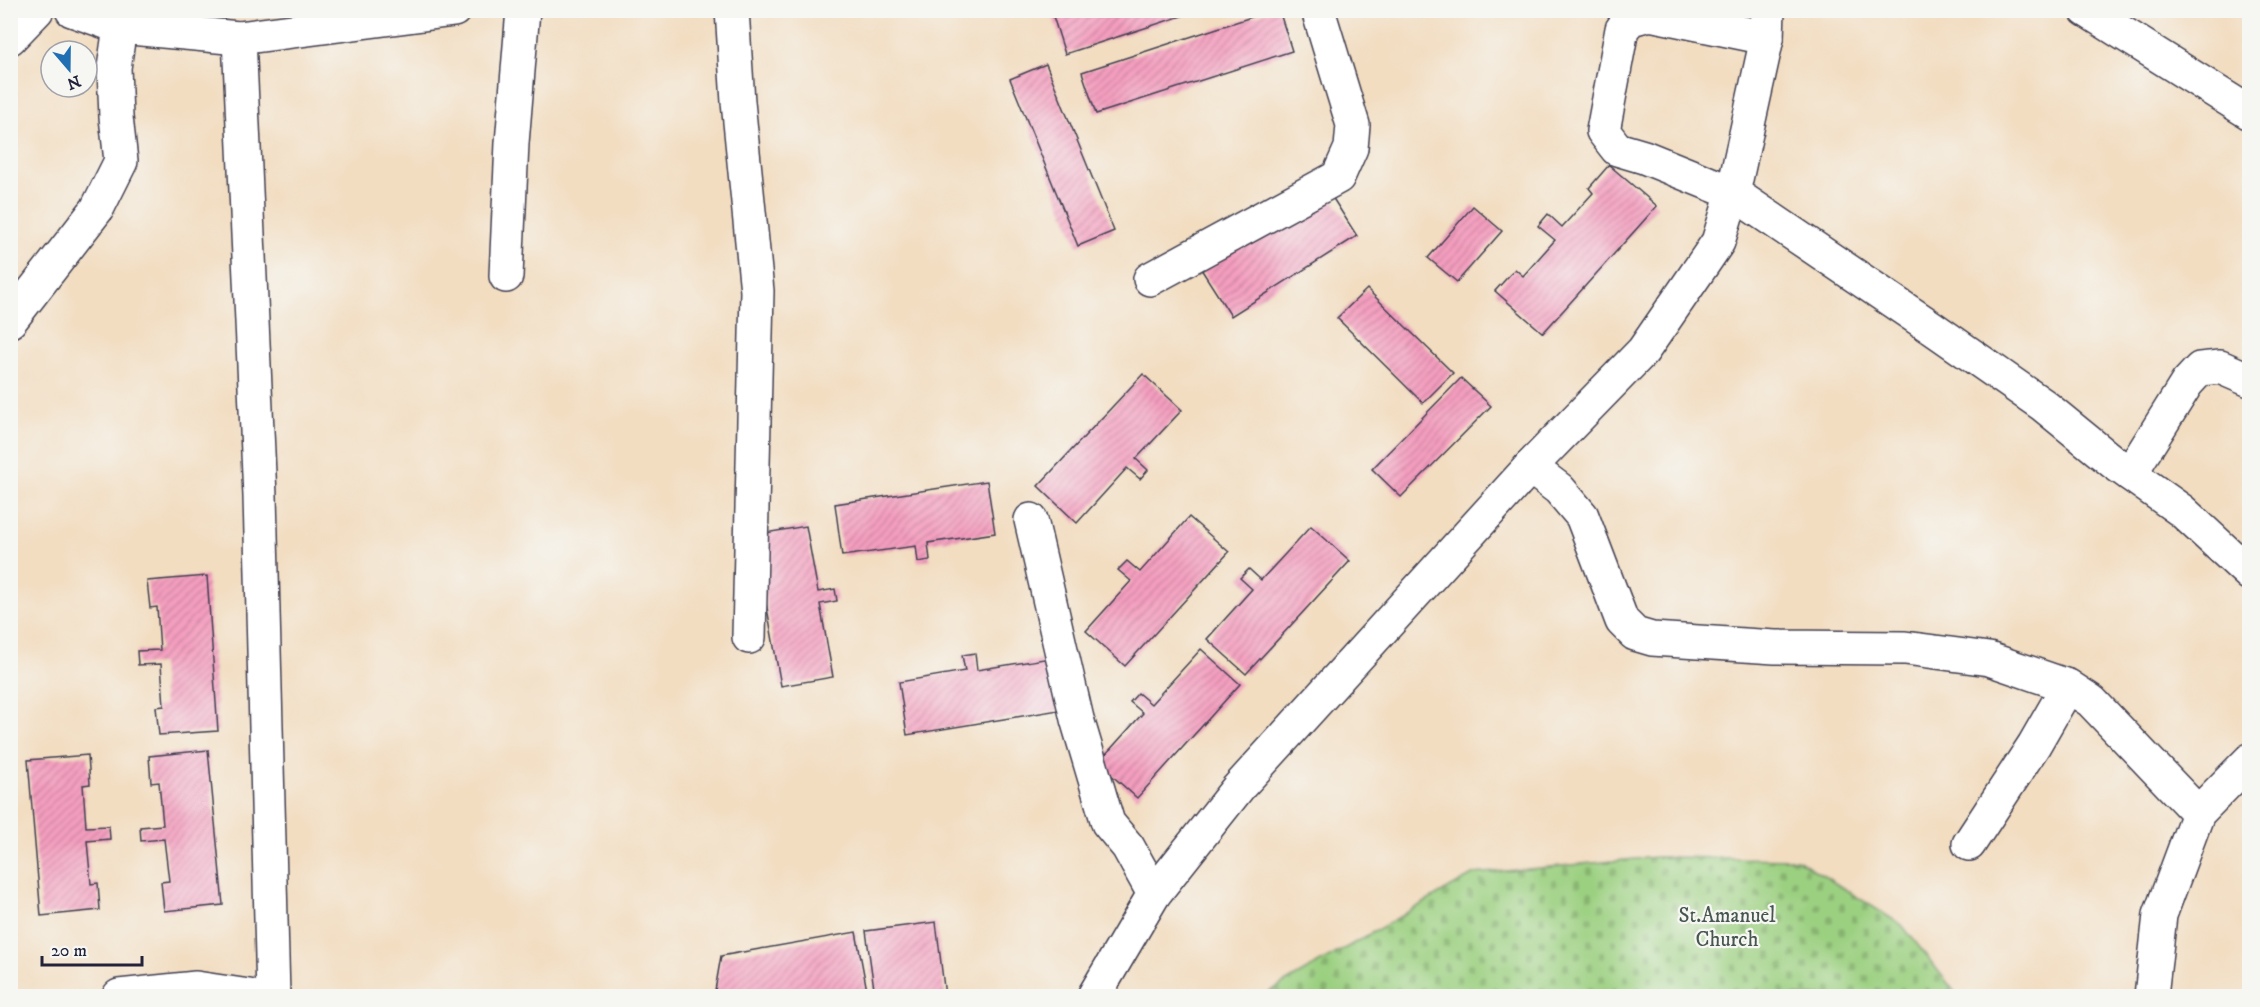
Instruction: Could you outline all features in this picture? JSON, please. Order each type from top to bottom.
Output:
[{"type":"street","points":[[12,35],[37,10]]},
{"type":"street","points":[[72,10],[120,27],[239,38],[454,10]]},
{"type":"street","points":[[506,276],[512,143],[523,10]]},
{"type":"street","points":[[732,10],[738,102],[757,291],[749,637]]},
{"type":"street","points":[[1150,279],[1338,177],[1351,148],[1353,125],[1318,10]]},
{"type":"street","points":[[2086,10],[2250,112]]},
{"type":"street","points":[[1094,996],[1154,894],[1238,788],[1530,467],[1643,351],[1718,242],[1733,193],[1768,24],[1650,14],[1631,19],[1622,29],[1603,131],[1617,149],[1644,157],[1733,193],[2034,398],[2130,474],[2182,511],[2250,574]]},
{"type":"street","points":[[10,321],[97,209],[120,161],[114,68],[120,27]]},
{"type":"street","points":[[239,38],[260,496],[273,996]]},
{"type":"street","points":[[2130,474],[2187,383],[2200,369],[2220,367],[2250,380]]},
{"type":"street","points":[[1530,467],[1559,489],[1582,516],[1622,621],[1635,634],[1652,639],[1764,646],[1905,648],[1989,659],[2068,686],[2091,701],[2198,813]]},
{"type":"street","points":[[1031,520],[1077,719],[1108,823],[1128,847],[1154,894]]},
{"type":"street","points":[[1969,844],[2034,745],[2068,686]]},
{"type":"street","points":[[2151,996],[2160,915],[2198,813],[2250,760]]},
{"type":"street","points":[[119,996],[196,988],[249,996]]},
{"type":"green space","name":"St.Amanuel Church","points":[[1657,857],[1797,859],[1902,925],[1958,996],[1262,996],[1474,874]]},
{"type":"building","points":[[1061,10],[1197,11],[1065,54],[1052,13]]},
{"type":"building","points":[[1273,10],[1279,10],[1292,51],[1096,114],[1082,72]]},
{"type":"building","points":[[1046,64],[1114,231],[1078,246],[1010,79]]},
{"type":"building","points":[[1609,165],[1657,206],[1543,333],[1495,291],[1515,269],[1523,276],[1555,240],[1538,226],[1548,214],[1562,227],[1593,193],[1589,188]]},
{"type":"building","points":[[1327,189],[1357,236],[1231,316],[1201,269]]},
{"type":"building","points":[[1473,206],[1502,231],[1457,282],[1428,258]]},
{"type":"building","points":[[1367,289],[1453,373],[1423,403],[1337,318]]},
{"type":"building","points":[[1143,374],[1182,410],[1136,459],[1148,470],[1140,479],[1127,468],[1077,523],[1038,486]]},
{"type":"building","points":[[1461,378],[1491,406],[1401,497],[1372,469]]},
{"type":"building","points":[[987,481],[995,533],[928,543],[930,560],[918,562],[916,546],[842,556],[835,504]]},
{"type":"building","points":[[1189,517],[1229,552],[1125,666],[1086,631],[1131,581],[1118,570],[1127,561],[1140,572]]},
{"type":"building","points":[[806,526],[818,592],[835,589],[837,601],[820,604],[833,677],[781,686],[754,535]]},
{"type":"building","points":[[1311,526],[1350,561],[1246,674],[1207,639],[1252,589],[1240,578],[1249,569],[1261,580]]},
{"type":"building","points":[[207,576],[218,731],[159,735],[156,707],[164,706],[161,664],[138,665],[137,651],[160,650],[157,607],[150,608],[147,581]]},
{"type":"building","points":[[1201,649],[1240,684],[1137,798],[1098,763],[1143,713],[1130,702],[1138,693],[1151,704]]},
{"type":"building","points":[[975,653],[977,670],[1050,658],[1059,710],[907,735],[899,682],[965,671],[962,655]]},
{"type":"building","points":[[208,750],[223,905],[164,911],[161,882],[169,881],[164,839],[141,841],[140,827],[163,825],[159,782],[151,783],[149,756]]},
{"type":"building","points":[[88,755],[90,784],[83,785],[86,827],[109,826],[110,839],[87,841],[91,884],[98,883],[100,910],[41,916],[28,760]]},
{"type":"building","points":[[936,922],[945,996],[875,996],[866,931]]},
{"type":"building","points":[[856,932],[868,996],[714,996],[721,956]]}]
